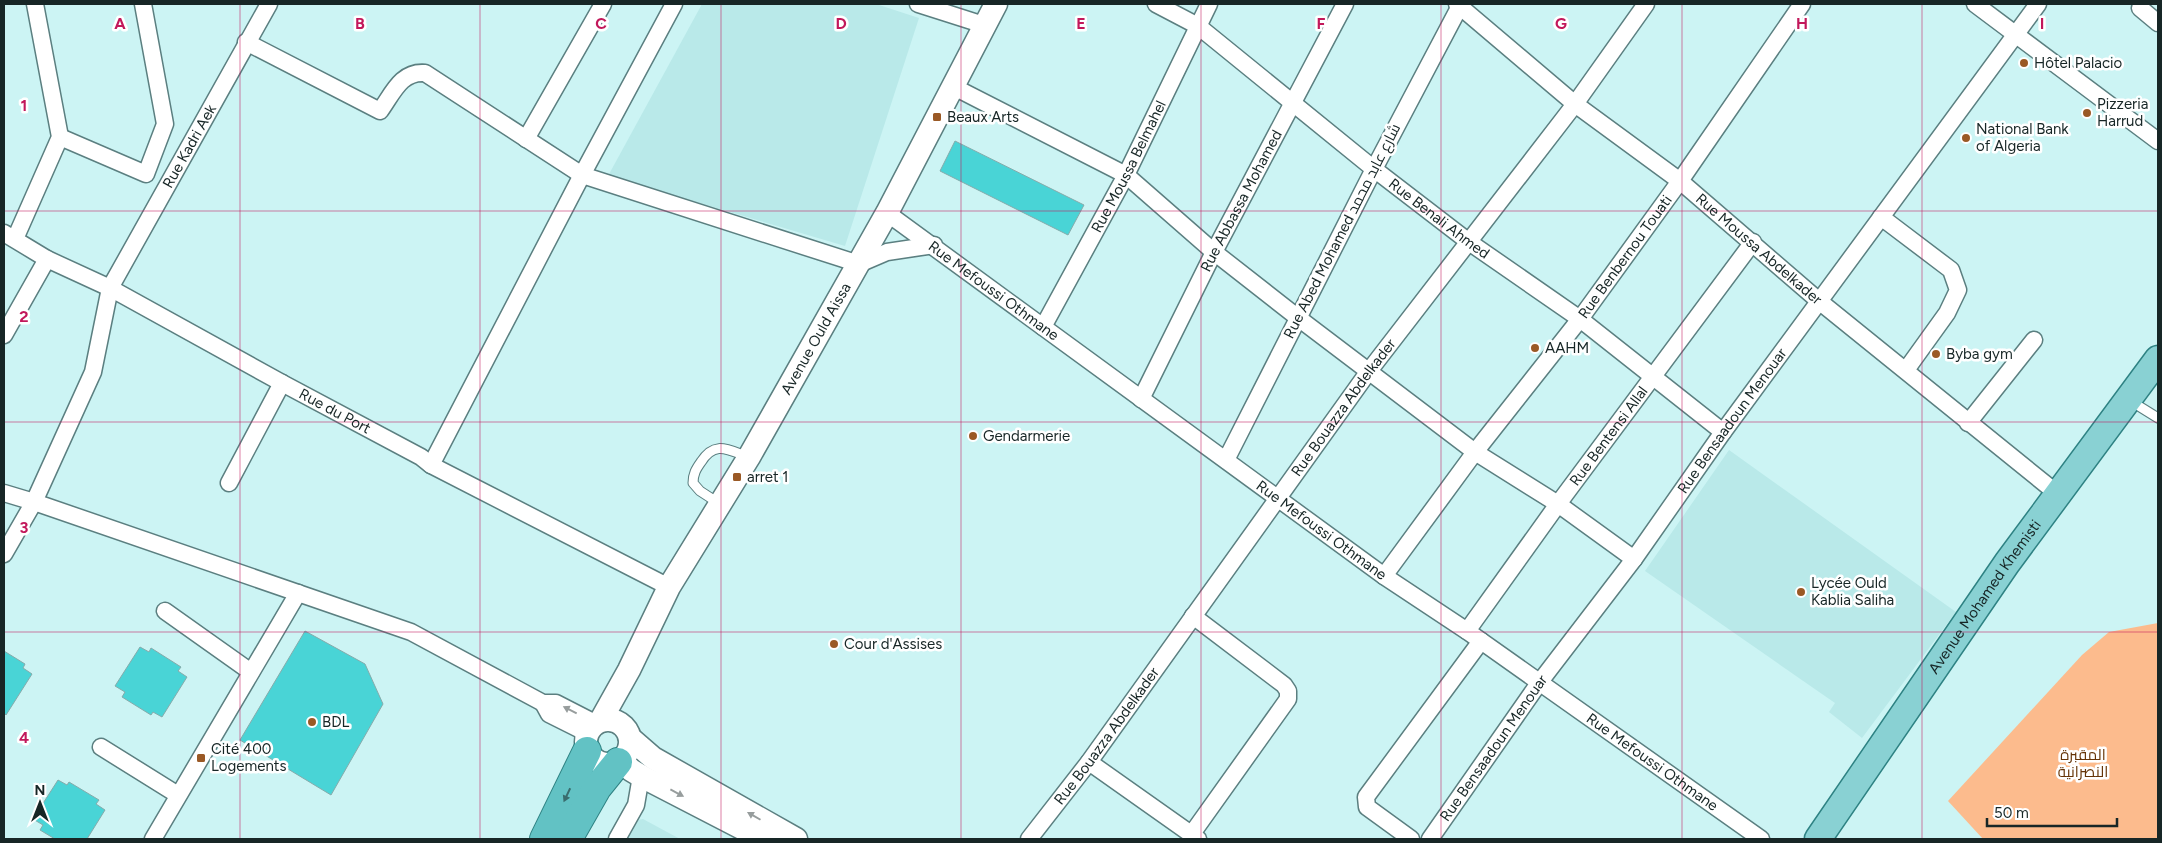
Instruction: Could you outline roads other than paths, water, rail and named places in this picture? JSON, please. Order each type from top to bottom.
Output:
[{"type":"highway","points":[[544,839],[593,732]]},
{"type":"highway","points":[[568,839],[623,746]]},
{"type":"main road","name":"Avenue Ould Aissa","points":[[593,732],[629,670],[669,587],[749,457],[888,213],[996,4]]},
{"type":"main road","name":"Avenue Mohamed Khemisti","points":[[1818,839],[2007,563],[2158,359]]},
{"type":"main road","points":[[629,670],[623,746],[606,764],[595,760],[593,732],[613,720],[623,746],[631,770],[764,839]]},
{"type":"main road","points":[[623,746],[653,758],[796,839]]},
{"type":"street","points":[[9,236],[60,137],[35,4]]},
{"type":"street","points":[[60,137],[146,174],[165,124],[143,4]]},
{"type":"street","name":"Rue Kadri Aek","points":[[4,554],[34,502],[93,372],[110,288],[246,42],[269,4]]},
{"type":"street","points":[[526,139],[602,4]]},
{"type":"street","points":[[431,465],[582,175],[674,4]]},
{"type":"street","points":[[918,4],[984,26]]},
{"type":"street","name":"Rue Benali Ahmed","points":[[1156,4],[1198,26],[1374,169],[1468,242],[1580,319],[1723,432]]},
{"type":"street","name":"Rue Moussa Belmahel","points":[[1044,327],[1126,175],[1209,4]]},
{"type":"street","name":"Rue Abbassa Mohamed","points":[[1141,399],[1214,252],[1345,4]]},
{"type":"street","name":"Rue Moussa Abdelkader","points":[[1459,4],[1575,104],[1680,181],[1753,242],[1819,301],[2059,495]]},
{"type":"street","name":"Rue Abed Mohamed شارع عابد محمد","points":[[1226,460],[1297,317],[1459,4]]},
{"type":"street","name":"Rue Bouazza Abdelkader","points":[[1029,839],[1089,762],[1369,371],[1575,104],[1646,4]]},
{"type":"street","name":"Rue Benbernou Touati","points":[[1384,576],[1475,452],[1580,319],[1680,181],[1802,4]]},
{"type":"street","points":[[1975,4],[2158,141]]},
{"type":"street","name":"Rue Bensaadoun Menouar","points":[[1430,839],[1539,683],[1634,559],[1723,432],[2038,4]]},
{"type":"street","points":[[2140,8],[2158,22]]},
{"type":"street","points":[[246,42],[380,111],[404,77],[416,72],[425,73],[582,175],[859,264],[886,252],[934,245]]},
{"type":"street","points":[[954,87],[1126,175],[1214,252],[1475,452],[1558,504],[1634,559]]},
{"type":"street","name":"Rue Mefoussi Othmane","points":[[888,213],[1141,399],[1279,497],[1384,576],[1467,630],[1761,839]]},
{"type":"street","points":[[1881,217],[1951,270],[1958,290],[1947,313],[1906,370]]},
{"type":"street","name":"Rue du Port","points":[[9,236],[47,259],[110,288],[431,465],[669,587]]},
{"type":"street","name":"Rue Bentensi Allal","points":[[1467,630],[1558,504],[1753,242]]},
{"type":"street","points":[[4,335],[47,259]]},
{"type":"street","points":[[1968,423],[2034,340]]},
{"type":"street","points":[[229,483],[282,383]]},
{"type":"street","points":[[4,493],[411,632],[543,703],[556,703],[593,732]]},
{"type":"street","points":[[153,839],[298,593]]},
{"type":"street","points":[[165,611],[251,672]]},
{"type":"street","points":[[1089,762],[1195,837],[1288,699],[1284,685],[1193,616]]},
{"type":"street","points":[[1412,839],[1367,807],[1366,797],[1480,641]]},
{"type":"street","points":[[101,747],[178,796]]},
{"type":"street","points":[[617,839],[636,805],[641,776]]},
{"type":"lane","points":[[2129,400],[2158,418]]},
{"type":"lane","points":[[720,504],[700,491],[693,483],[693,473],[707,452],[719,448],[749,457]]},
{"type":"place","name":"Hôtel Palacio","points":[[2024,63]]},
{"type":"place","name":"Pizzeria Harrud","points":[[2087,113]]},
{"type":"place","name":"Beaux Arts","points":[[937,117]]},
{"type":"place","name":"National Bank of Algeria","points":[[1966,138]]},
{"type":"place","name":"AAHM","points":[[1535,348]]},
{"type":"place","name":"Byba gym","points":[[1936,354]]},
{"type":"place","name":"Gendarmerie","points":[[973,436]]},
{"type":"place","name":"arret 1","points":[[737,477]]},
{"type":"place","name":"Lycée Ould Kablia Saliha","points":[[1801,592]]},
{"type":"place","name":"Cour d'Assises","points":[[834,644]]},
{"type":"place","name":"BDL","points":[[312,722]]},
{"type":"place","name":"Cité 400 Logements","points":[[201,758]]},
{"type":"park label","name":"المقبرة النصرانية","points":[[2083,764]]}]
